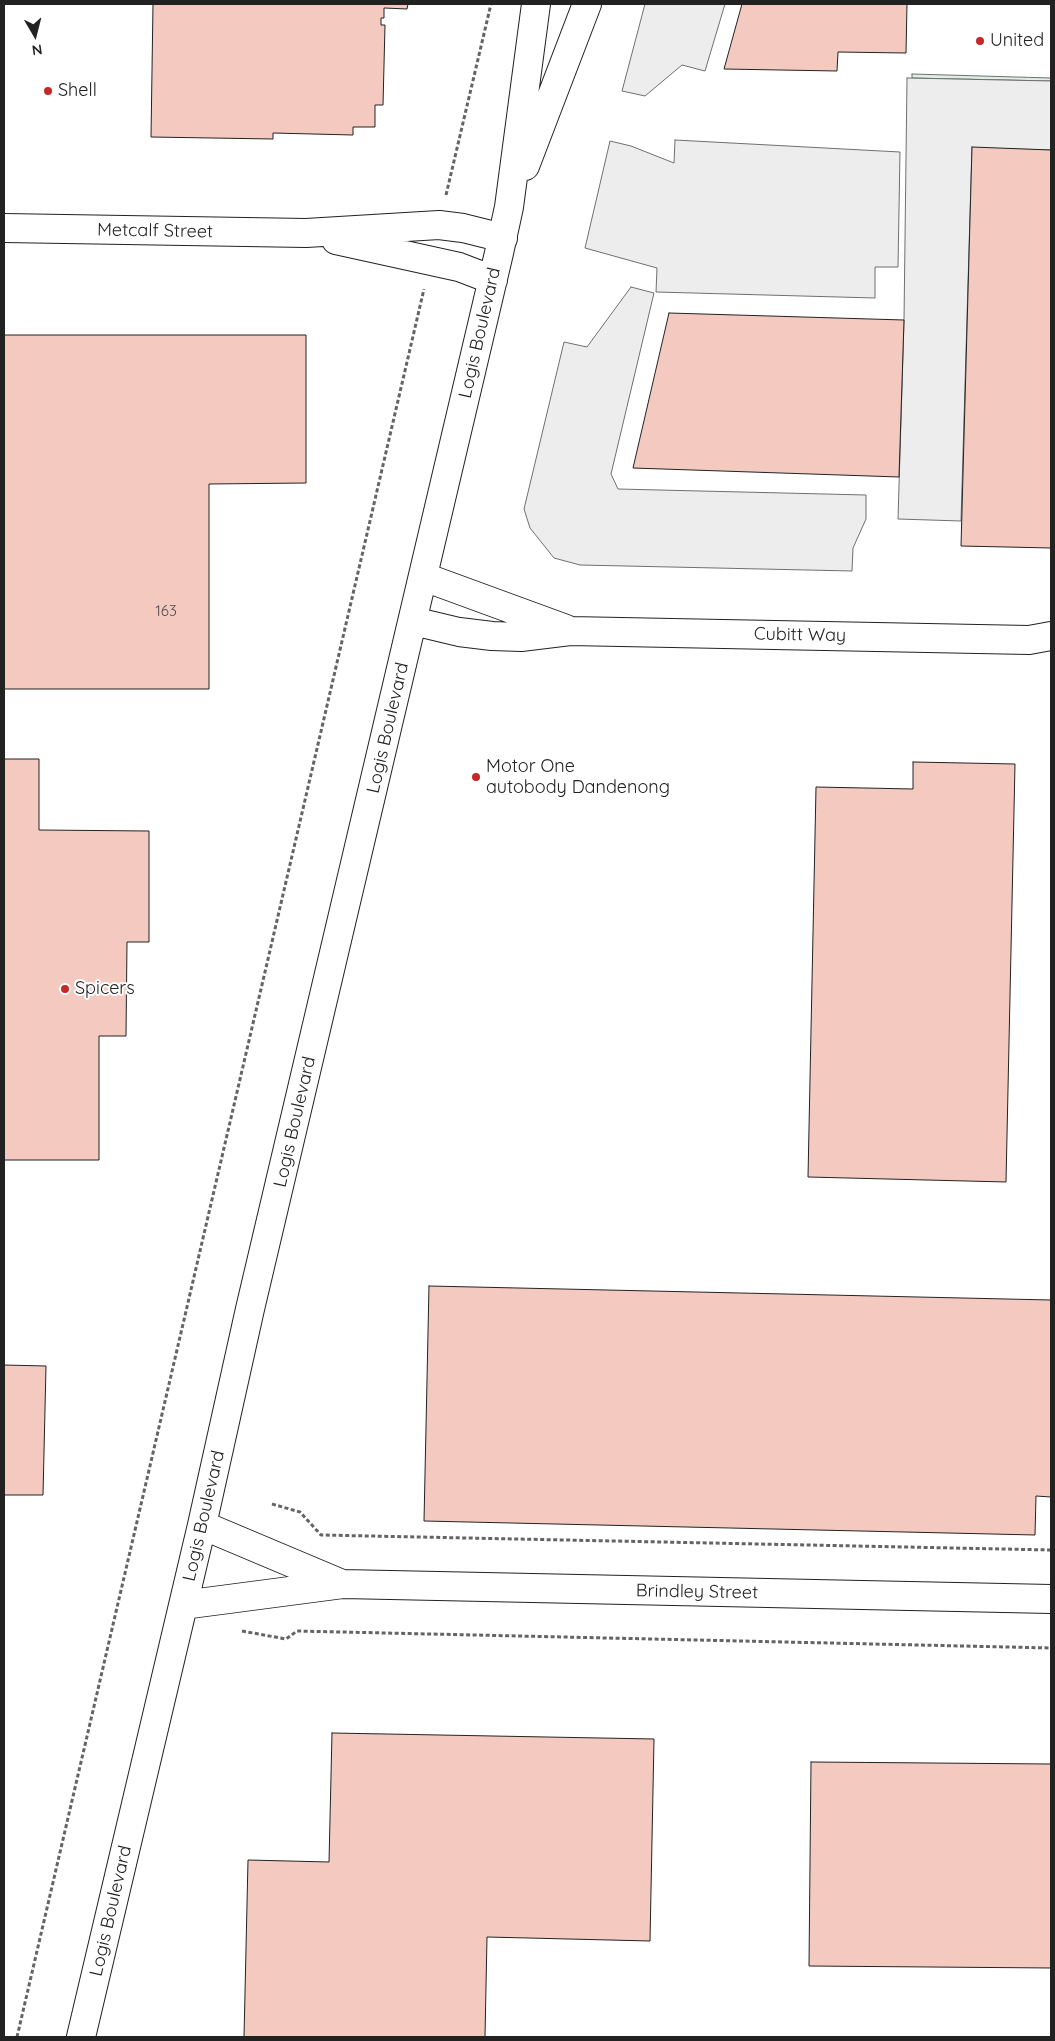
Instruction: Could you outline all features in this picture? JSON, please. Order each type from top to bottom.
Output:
[{"type":"street","name":"Logis Boulevard","points":[[81,2037],[202,1525],[250,1309],[493,280],[509,207],[536,4]]},
{"type":"street","name":"Logis Boulevard","points":[[509,207],[587,4]]},
{"type":"street","name":"Metcalf Street","points":[[4,228],[306,233],[439,225],[463,228],[502,238]]},
{"type":"street","name":"Metcalf Street","points":[[306,233],[459,267],[493,280]]},
{"type":"street","name":"Cubitt Way","points":[[424,577],[570,631]]},
{"type":"street","name":"Cubitt Way","points":[[413,621],[459,632],[521,637],[570,631],[1044,641]]},
{"type":"street","name":"Brindley Street","points":[[202,1525],[343,1584]]},
{"type":"street","name":"Brindley Street","points":[[183,1605],[343,1584],[1051,1599]]},
{"type":"path","points":[[439,225],[491,4]]},
{"type":"path","points":[[17,2037],[430,261]]},
{"type":"path","points":[[272,1504],[300,1512],[321,1535],[1051,1550]]},
{"type":"path","points":[[242,1631],[286,1639],[297,1631],[1051,1648]]},
{"type":"green space","points":[[912,74],[1051,78],[1051,81],[912,78]]},
{"type":"shaded area","points":[[645,4],[725,4],[705,71],[682,65],[645,96],[622,91]]},
{"type":"shaded area","points":[[907,78],[1051,81],[1051,150],[972,148],[961,521],[898,519],[904,320]]},
{"type":"shaded area","points":[[675,140],[900,152],[898,267],[875,267],[875,298],[656,292],[657,268],[585,248],[610,141],[631,146],[674,163]]},
{"type":"shaded area","points":[[631,287],[654,293],[611,474],[618,489],[866,495],[866,519],[853,548],[852,571],[580,565],[554,558],[530,528],[524,509],[564,342],[587,347]]},
{"type":"building","points":[[153,4],[408,4],[407,9],[384,8],[384,18],[381,18],[381,25],[385,25],[383,105],[375,105],[375,127],[353,127],[353,135],[273,133],[273,139],[151,137]]},
{"type":"building","points":[[742,4],[907,4],[906,53],[838,52],[837,71],[724,69]]},
{"type":"building","points":[[972,147],[1051,150],[1051,548],[961,546]]},
{"type":"building","points":[[669,313],[904,320],[899,477],[633,468]]},
{"type":"building","points":[[4,335],[306,335],[306,483],[209,484],[209,689],[4,689]]},
{"type":"building","name":"Spicers","points":[[4,759],[39,759],[39,830],[149,831],[149,942],[127,942],[126,1036],[99,1036],[99,1160],[4,1160]]},
{"type":"building","points":[[913,762],[1015,764],[1006,1182],[808,1177],[816,787],[913,789]]},
{"type":"building","points":[[429,1286],[1051,1300],[1051,1497],[1036,1496],[1035,1535],[424,1521]]},
{"type":"building","points":[[4,1365],[46,1366],[43,1495],[4,1495]]},
{"type":"building","points":[[332,1733],[654,1739],[650,1941],[487,1937],[485,2037],[244,2037],[248,1860],[329,1862]]},
{"type":"building","points":[[811,1762],[1051,1764],[1051,1968],[809,1966]]},
{"type":"place","name":"United","points":[[980,41]]},
{"type":"place","name":"Shell","points":[[48,91]]},
{"type":"place","name":"Motor One autobody Dandenong","points":[[476,777]]},
{"type":"place","name":"Spicers","points":[[65,989]]}]
